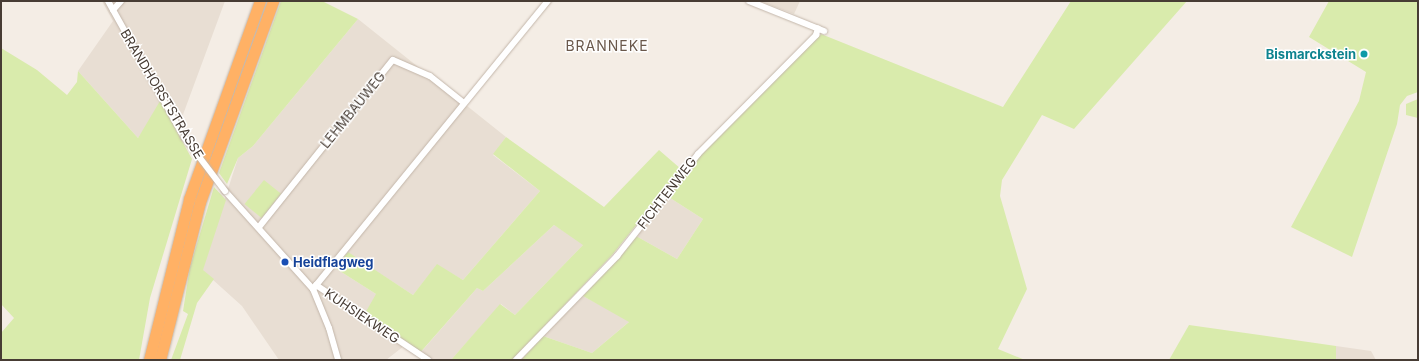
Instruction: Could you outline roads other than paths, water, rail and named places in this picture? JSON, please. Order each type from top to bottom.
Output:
[{"type":"highway","points":[[149,360],[189,199],[260,1]]},
{"type":"highway","points":[[160,360],[200,202],[273,1]]},
{"type":"street","name":"BRANDHORSTSTRASSE","points":[[108,1],[184,137],[225,191],[315,287],[330,328],[338,360]]},
{"type":"street","points":[[113,10],[121,1]]},
{"type":"street","points":[[315,287],[548,1]]},
{"type":"street","points":[[749,1],[824,31]]},
{"type":"street","name":"FICHTENWEG","points":[[516,360],[617,256],[698,154],[816,35],[818,28]]},
{"type":"street","name":"LEHMBAUWEG","points":[[259,227],[393,60],[397,58],[430,76],[464,103]]},
{"type":"street","name":"KUHSIEKWEG","points":[[315,287],[428,360]]},
{"type":"place","name":"Bismarckstein","points":[[1364,54]]},
{"type":"place","name":"Heidflagweg","points":[[285,262]]},
{"type":"district","name":"BRANNEKE","points":[[607,46]]}]
